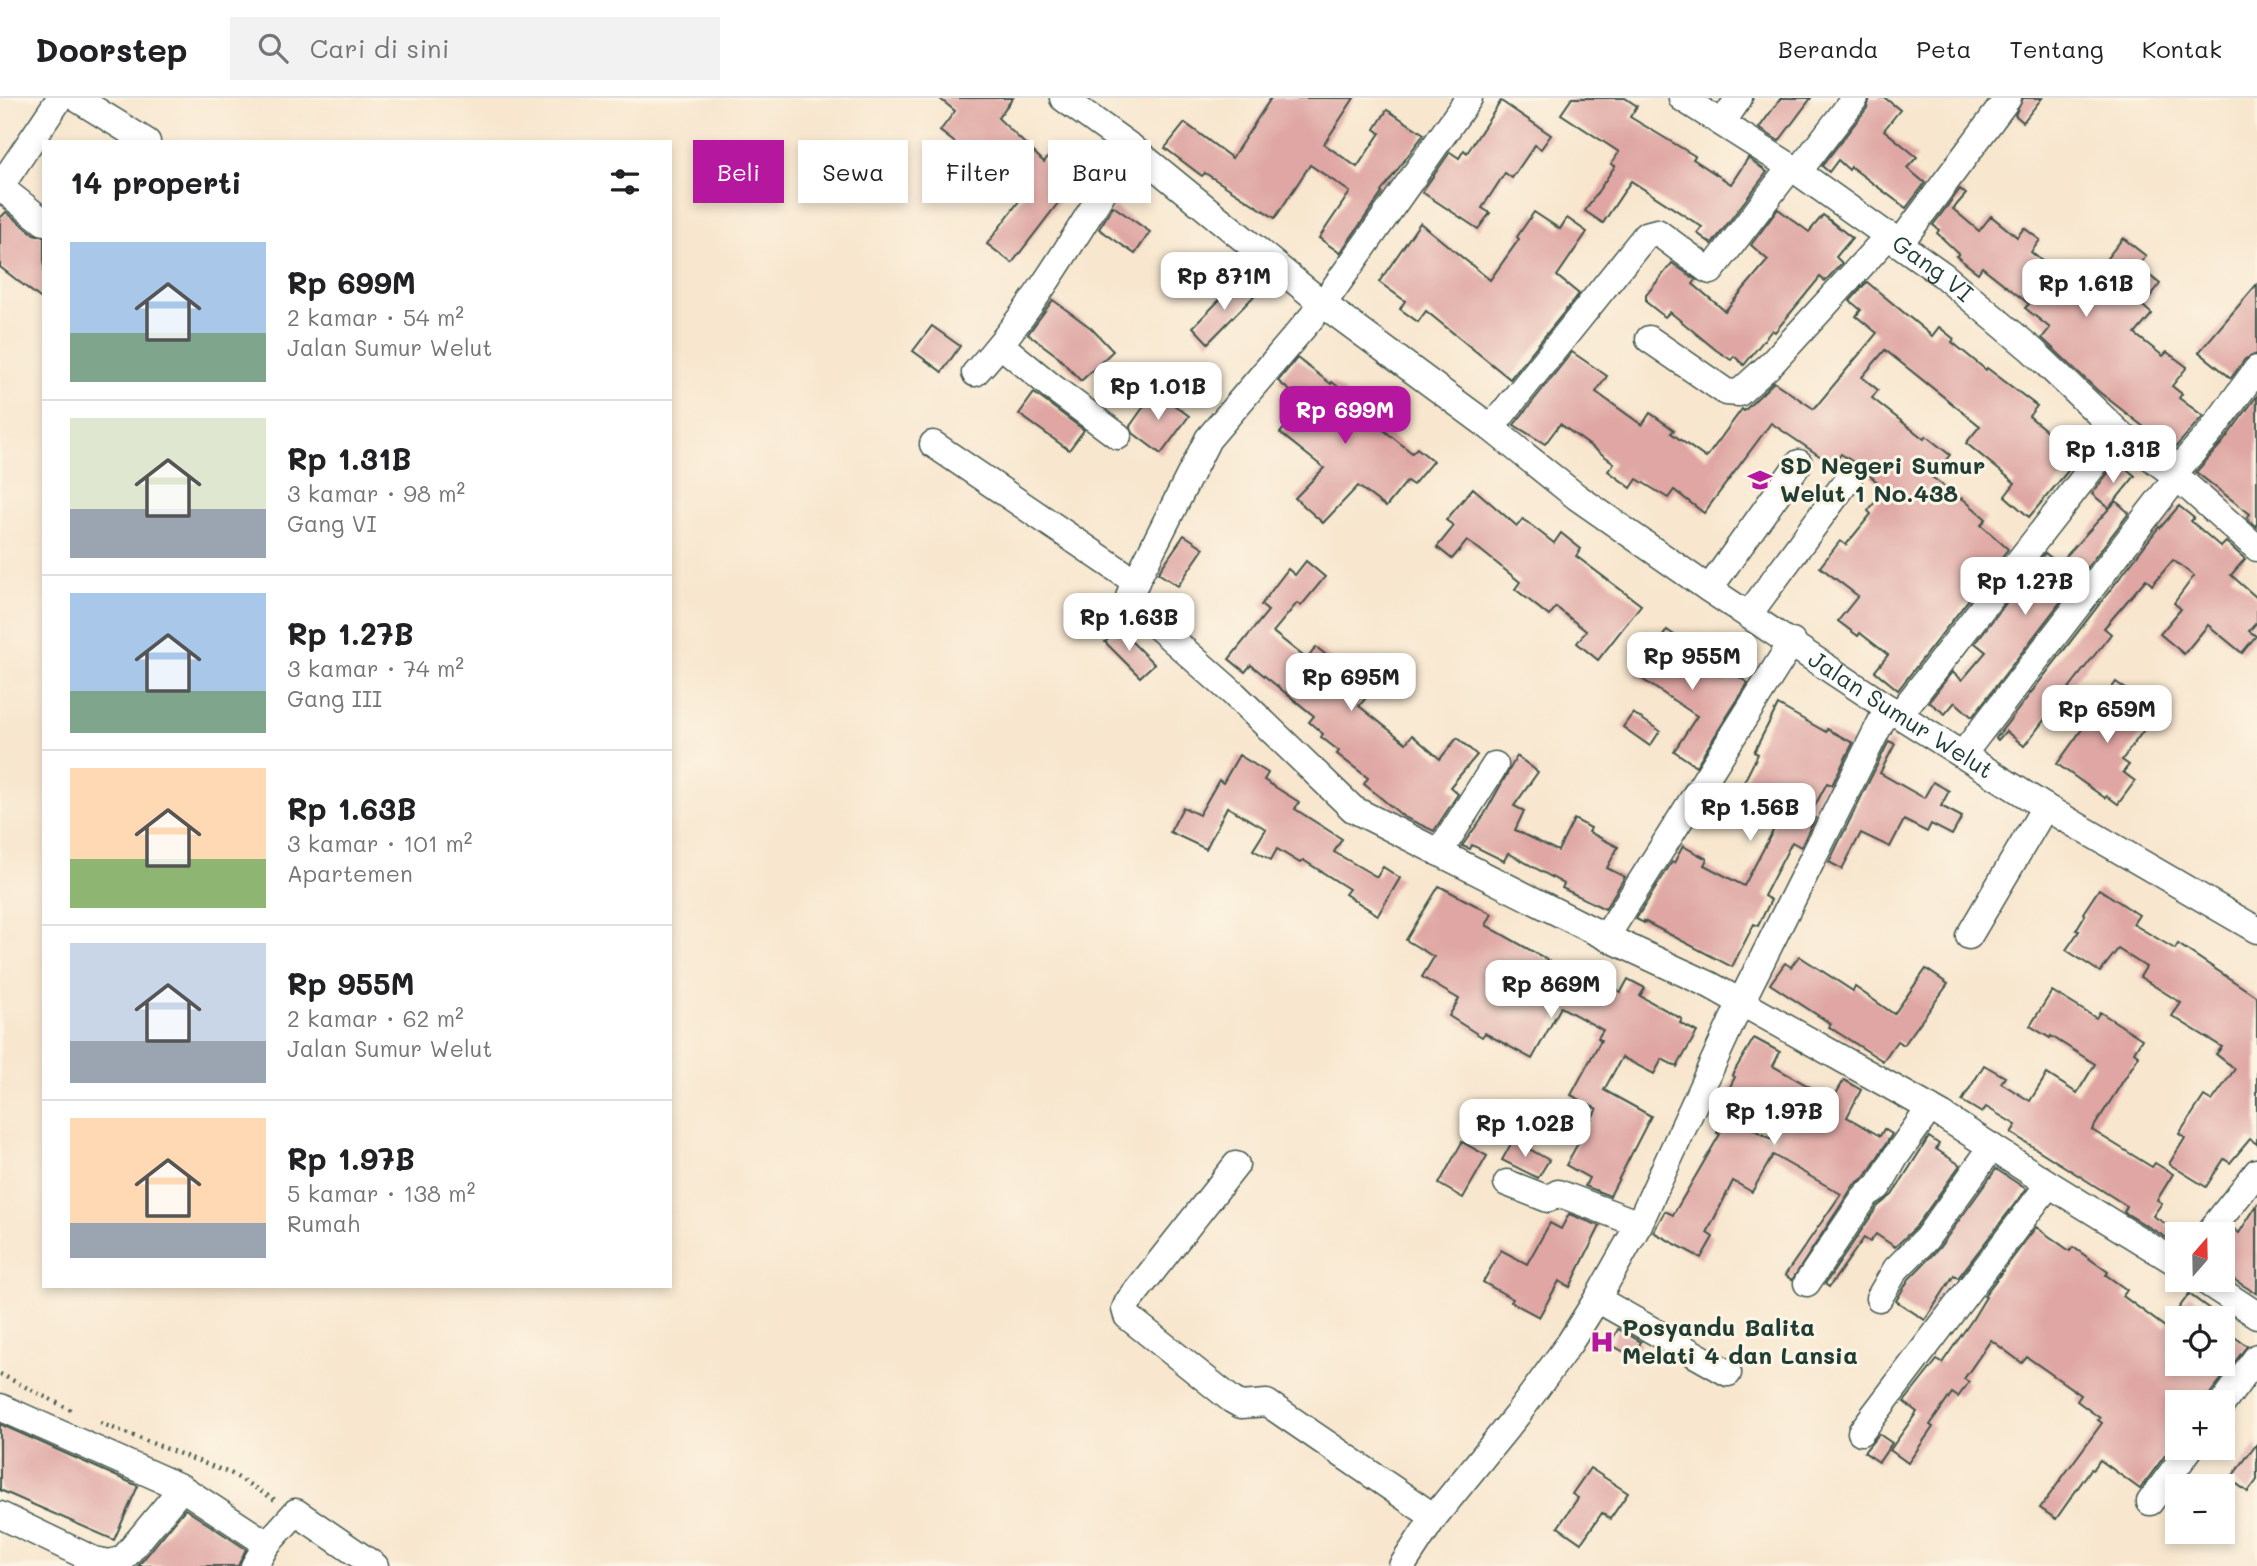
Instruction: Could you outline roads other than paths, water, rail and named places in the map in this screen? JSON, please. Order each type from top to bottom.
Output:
[{"type":"street","points":[[42,220],[0,187],[60,98]]},
{"type":"street","points":[[76,98],[144,140]]},
{"type":"street","name":"Jalan Sumur Welut","points":[[1063,98],[1120,140]]},
{"type":"street","points":[[1469,98],[1323,304],[1208,439],[1129,597],[1132,604],[1234,695],[1353,809],[1741,1002],[1930,1108],[2165,1256]]},
{"type":"street","name":"Gang VI","points":[[1682,98],[1794,169],[1943,275],[2032,351],[2119,433],[2175,476],[2257,548]]},
{"type":"street","points":[[1722,123],[1739,98]]},
{"type":"street","points":[[1491,428],[1646,235],[1657,232],[1711,271],[1855,98]]},
{"type":"street","points":[[1649,339],[1726,391],[1739,393],[1895,239],[2008,98]]},
{"type":"street","name":"Jalan Sumur Welut","points":[[1151,164],[1323,304],[1491,428],[1577,497],[1709,589],[2045,807],[2257,930]]},
{"type":"street","points":[[975,373],[1001,345],[1028,308],[1096,203]]},
{"type":"street","points":[[1001,345],[1118,436]]},
{"type":"street","points":[[1963,754],[2257,369]]},
{"type":"street","points":[[1402,1566],[1434,1517],[1517,1415],[1569,1344],[1597,1299],[1639,1224],[1741,1002],[1894,711],[2119,433]]},
{"type":"street","points":[[933,444],[1136,582]]},
{"type":"street","points":[[1709,589],[1799,463]]},
{"type":"street","points":[[1749,614],[1849,478]]},
{"type":"street","points":[[1606,937],[1792,642]]},
{"type":"street","points":[[1439,853],[1495,765]]},
{"type":"street","points":[[1969,936],[2045,807]]},
{"type":"street","points":[[1807,1283],[1867,1195],[1878,1187],[1930,1108]]},
{"type":"street","points":[[1879,1298],[1896,1269],[1926,1239],[1992,1147]]},
{"type":"street","points":[[1236,1165],[1128,1302],[1125,1309],[1127,1316],[1232,1400],[1241,1405],[1267,1404],[1434,1517]]},
{"type":"street","points":[[2217,1222],[2257,1172]]},
{"type":"street","points":[[1507,1183],[1548,1199],[1558,1193],[1639,1224]]},
{"type":"street","points":[[1861,1432],[2049,1184]]},
{"type":"street","points":[[2222,1292],[2257,1315]]},
{"type":"street","points":[[1597,1299],[1728,1373]]},
{"type":"street","points":[[2232,1390],[2257,1357]]},
{"type":"street","points":[[0,1408],[182,1488],[268,1544]]},
{"type":"street","points":[[2150,1502],[2181,1460]]},
{"type":"street","points":[[0,1516],[94,1560],[110,1563],[123,1559],[182,1488]]},
{"type":"street","points":[[254,1566],[268,1544],[296,1512],[375,1566]]},
{"type":"place","name":"SD Negeri Sumur Welut 1 No.438","points":[[1760,480]]},
{"type":"place","name":"Posyandu Balita Melati 4 dan Lansia","points":[[1602,1342]]}]
